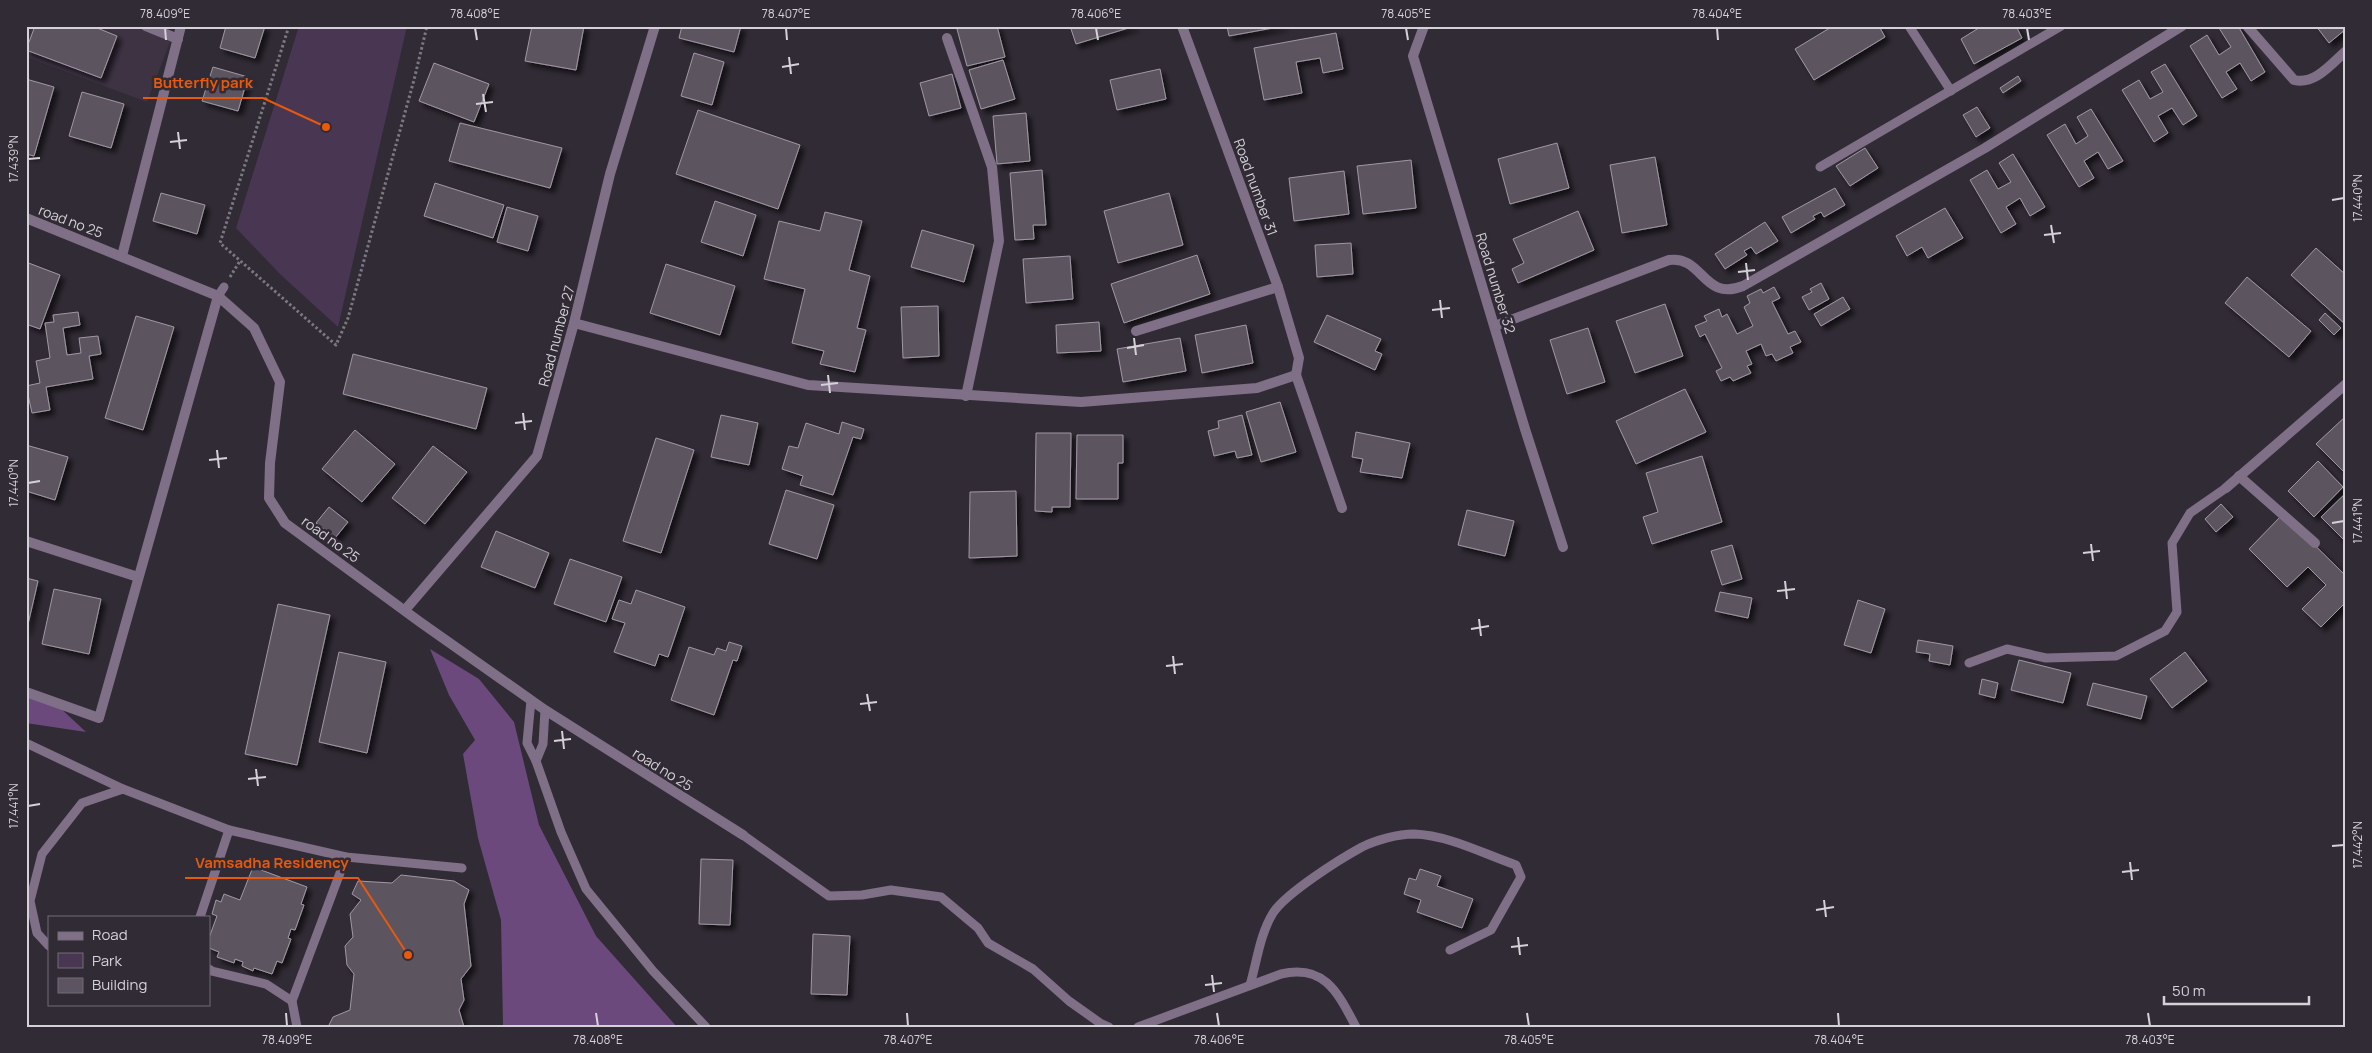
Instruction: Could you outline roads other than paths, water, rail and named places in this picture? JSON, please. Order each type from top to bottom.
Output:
[{"type":"street","points":[[146,26],[178,39]]},
{"type":"street","points":[[122,256],[181,26]]},
{"type":"street","name":"Road number 27","points":[[405,610],[537,456],[574,323],[610,174],[655,26]]},
{"type":"street","name":"Road number 31","points":[[1182,26],[1278,287],[1299,358],[1296,375]]},
{"type":"street","name":"Road number 32","points":[[1424,26],[1413,56],[1525,429],[1563,547]]},
{"type":"street","points":[[1495,326],[1678,258],[1686,261],[1718,289],[1731,290],[1743,286],[1985,148],[2182,26]]},
{"type":"street","points":[[2247,26],[2294,80],[2303,82],[2312,80],[2346,51]]},
{"type":"street","points":[[946,38],[992,166],[999,241],[966,396]]},
{"type":"street","name":"road no 25","points":[[26,218],[218,296],[254,328],[280,382],[270,463],[269,498],[285,523],[545,710],[743,835]]},
{"type":"street","points":[[1136,330],[1278,287]]},
{"type":"street","points":[[26,692],[99,718],[218,296]]},
{"type":"street","points":[[574,323],[808,385],[1082,402],[1257,388],[1296,375],[1342,508]]},
{"type":"street","points":[[2226,488],[2346,384]]},
{"type":"street","points":[[2239,476],[2315,543]]},
{"type":"street","points":[[26,541],[138,577]]},
{"type":"lane","points":[[1909,26],[1951,91]]},
{"type":"lane","points":[[1820,167],[2061,26]]},
{"type":"lane","points":[[218,296],[224,287]]},
{"type":"lane","points":[[1969,664],[2007,649],[2046,658],[2116,656],[2165,631],[2177,612],[2172,544],[2190,513],[2226,488]]},
{"type":"lane","points":[[531,700],[527,743],[536,761],[561,832],[586,889],[654,970],[706,1027]]},
{"type":"lane","points":[[536,761],[543,744],[545,710]]},
{"type":"lane","points":[[26,743],[123,789],[229,830],[346,857],[462,868]]},
{"type":"lane","points":[[48,945],[36,934],[30,901],[42,854],[82,803],[123,789]]},
{"type":"lane","points":[[200,916],[229,830]]},
{"type":"lane","points":[[1250,985],[1265,929],[1274,912],[1286,897],[1363,846],[1386,838],[1412,834],[1435,837],[1516,865],[1521,877],[1491,930],[1450,950]]},
{"type":"lane","points":[[743,835],[829,896],[891,890],[941,897],[978,928],[988,943],[1033,969],[1069,1001],[1100,1023],[1109,1027]]},
{"type":"lane","points":[[296,1027],[292,1001],[346,857]]},
{"type":"lane","points":[[210,970],[266,984],[292,1001]]},
{"type":"lane","points":[[1138,1027],[1250,985],[1299,970],[1319,976],[1338,992],[1356,1027]]},
{"type":"place","name":"Butterfly park","points":[[326,127]]},
{"type":"place","name":"Vamsadha Residency","points":[[408,955]]}]
